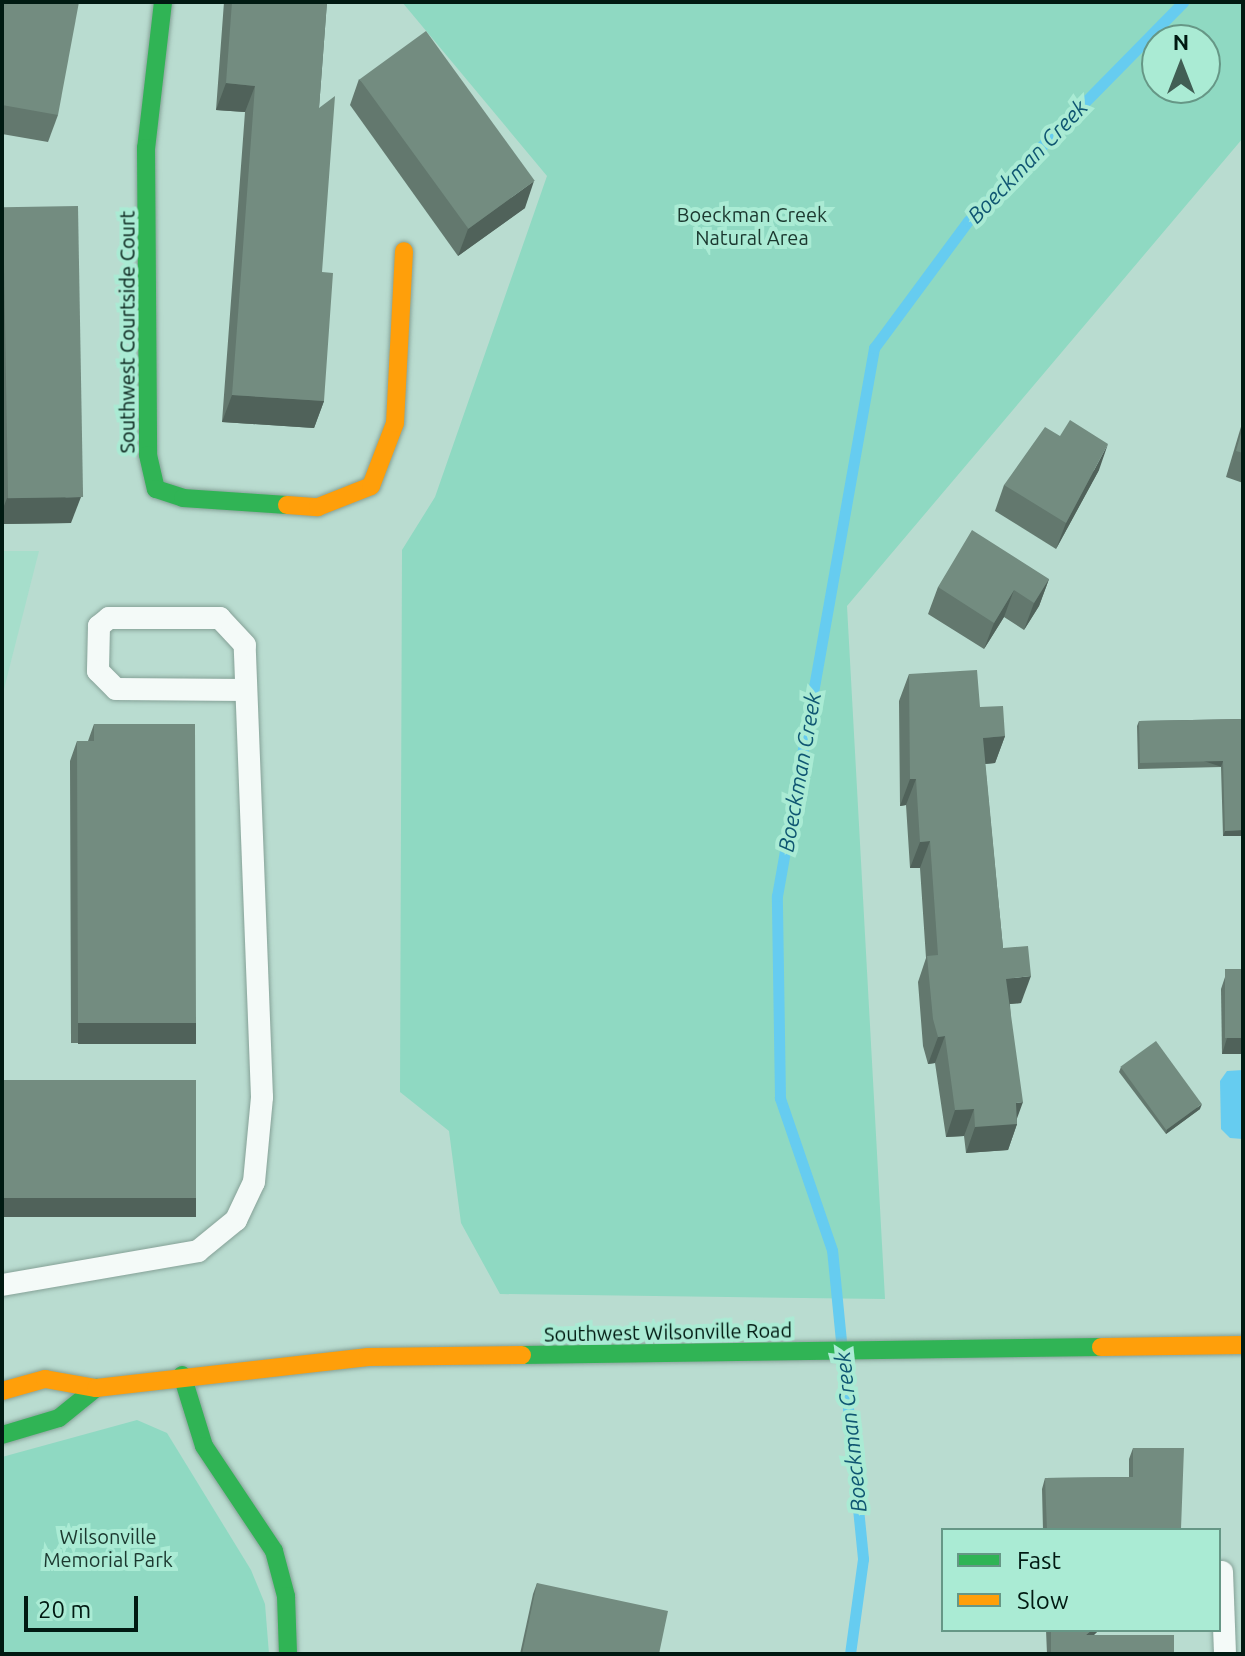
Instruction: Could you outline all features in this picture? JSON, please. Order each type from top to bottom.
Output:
[{"type":"main road","name":"Southwest Courtside Court","points":[[163,2],[146,148],[148,455],[156,489],[183,498],[318,507],[371,486],[395,423],[404,251]]},
{"type":"main road","name":"Southwest Wilsonville Road","points":[[2,1391],[45,1379],[96,1388],[182,1375],[368,1357],[1243,1345]]},
{"type":"main road","points":[[182,1375],[204,1446],[274,1551],[286,1596],[288,1654]]},
{"type":"main road","points":[[2,1435],[59,1418],[96,1388]]},
{"type":"lane","points":[[2,1285],[198,1251],[236,1220],[254,1182],[262,1097],[245,645],[231,622],[109,618],[99,626],[98,671],[116,689],[246,690]]},
{"type":"lane","points":[[1222,1572],[1225,1654]]},
{"type":"shaded area","points":[[2,551],[39,551],[2,697]]},
{"type":"green space","name":"Boeckman Creek Natural Area","points":[[402,2],[1243,2],[1243,138],[847,606],[885,1299],[500,1294],[461,1223],[449,1131],[400,1092],[402,550],[435,497],[547,176]]},
{"type":"green space","name":"Wilsonville Memorial Park","points":[[137,1420],[167,1433],[251,1570],[265,1604],[269,1654],[2,1654],[2,1457]]},
{"type":"water","points":[[1243,1070],[1243,1139],[1230,1138],[1221,1129],[1220,1081],[1227,1071]]},
{"type":"building","points":[[3,2],[79,2],[58,115],[2,105]]},
{"type":"building","points":[[232,2],[327,2],[319,108],[335,96],[322,272],[333,273],[324,401],[232,395],[255,86],[226,83]]},
{"type":"building","points":[[426,31],[535,181],[468,229],[360,79]]},
{"type":"building","points":[[78,206],[83,497],[8,498],[3,207]]},
{"type":"building","points":[[1070,420],[1108,444],[1066,523],[1004,485],[1045,427],[1060,436]]},
{"type":"building","points":[[1243,426],[1243,453],[1236,451]]},
{"type":"building","points":[[972,530],[1049,579],[1034,603],[1014,590],[994,623],[938,587]]},
{"type":"building","points":[[977,670],[980,707],[1003,706],[1005,736],[983,738],[1003,948],[1028,946],[1031,976],[1006,979],[1023,1102],[1016,1103],[1017,1124],[975,1127],[974,1109],[955,1110],[945,1036],[938,1037],[933,1019],[927,956],[938,955],[930,841],[920,842],[916,779],[910,779],[909,674]]},
{"type":"building","points":[[1243,719],[1243,830],[1225,831],[1223,761],[1140,763],[1139,721]]},
{"type":"building","points":[[94,724],[195,724],[196,1023],[78,1023],[77,741],[94,741]]},
{"type":"building","points":[[1225,969],[1243,969],[1243,1038],[1225,1038]]},
{"type":"building","points":[[1156,1041],[1202,1104],[1166,1130],[1120,1067]]},
{"type":"building","points":[[2,1080],[196,1080],[196,1198],[2,1198]]},
{"type":"building","points":[[1133,1448],[1184,1448],[1181,1528],[1047,1528],[1045,1478],[1133,1477]]},
{"type":"building","points":[[537,1583],[668,1611],[659,1654],[522,1654]]},
{"type":"building","points":[[1051,1632],[1174,1635],[1174,1654],[1051,1654]]},
{"type":"waterway","name":"Boeckman Creek","points":[[841,1341],[832,1250],[780,1098],[777,896],[874,348],[968,221],[1183,2]]},
{"type":"waterway","name":"Boeckman Creek","points":[[843,1358],[863,1559],[850,1654]]},
{"type":"traffic: fast","points":[[163,2],[146,148],[148,455],[156,489],[183,498],[287,505]]},
{"type":"traffic: fast","points":[[522,1355],[1101,1347]]},
{"type":"traffic: fast","points":[[182,1375],[204,1446],[274,1551],[286,1596],[288,1654]]},
{"type":"traffic: fast","points":[[2,1435],[59,1418],[96,1388]]},
{"type":"traffic: slow","points":[[287,505],[318,507],[371,486],[395,423],[404,251]]},
{"type":"traffic: slow","points":[[1101,1347],[1243,1345]]},
{"type":"traffic: slow","points":[[2,1391],[45,1379],[96,1388],[368,1357],[522,1355]]}]
